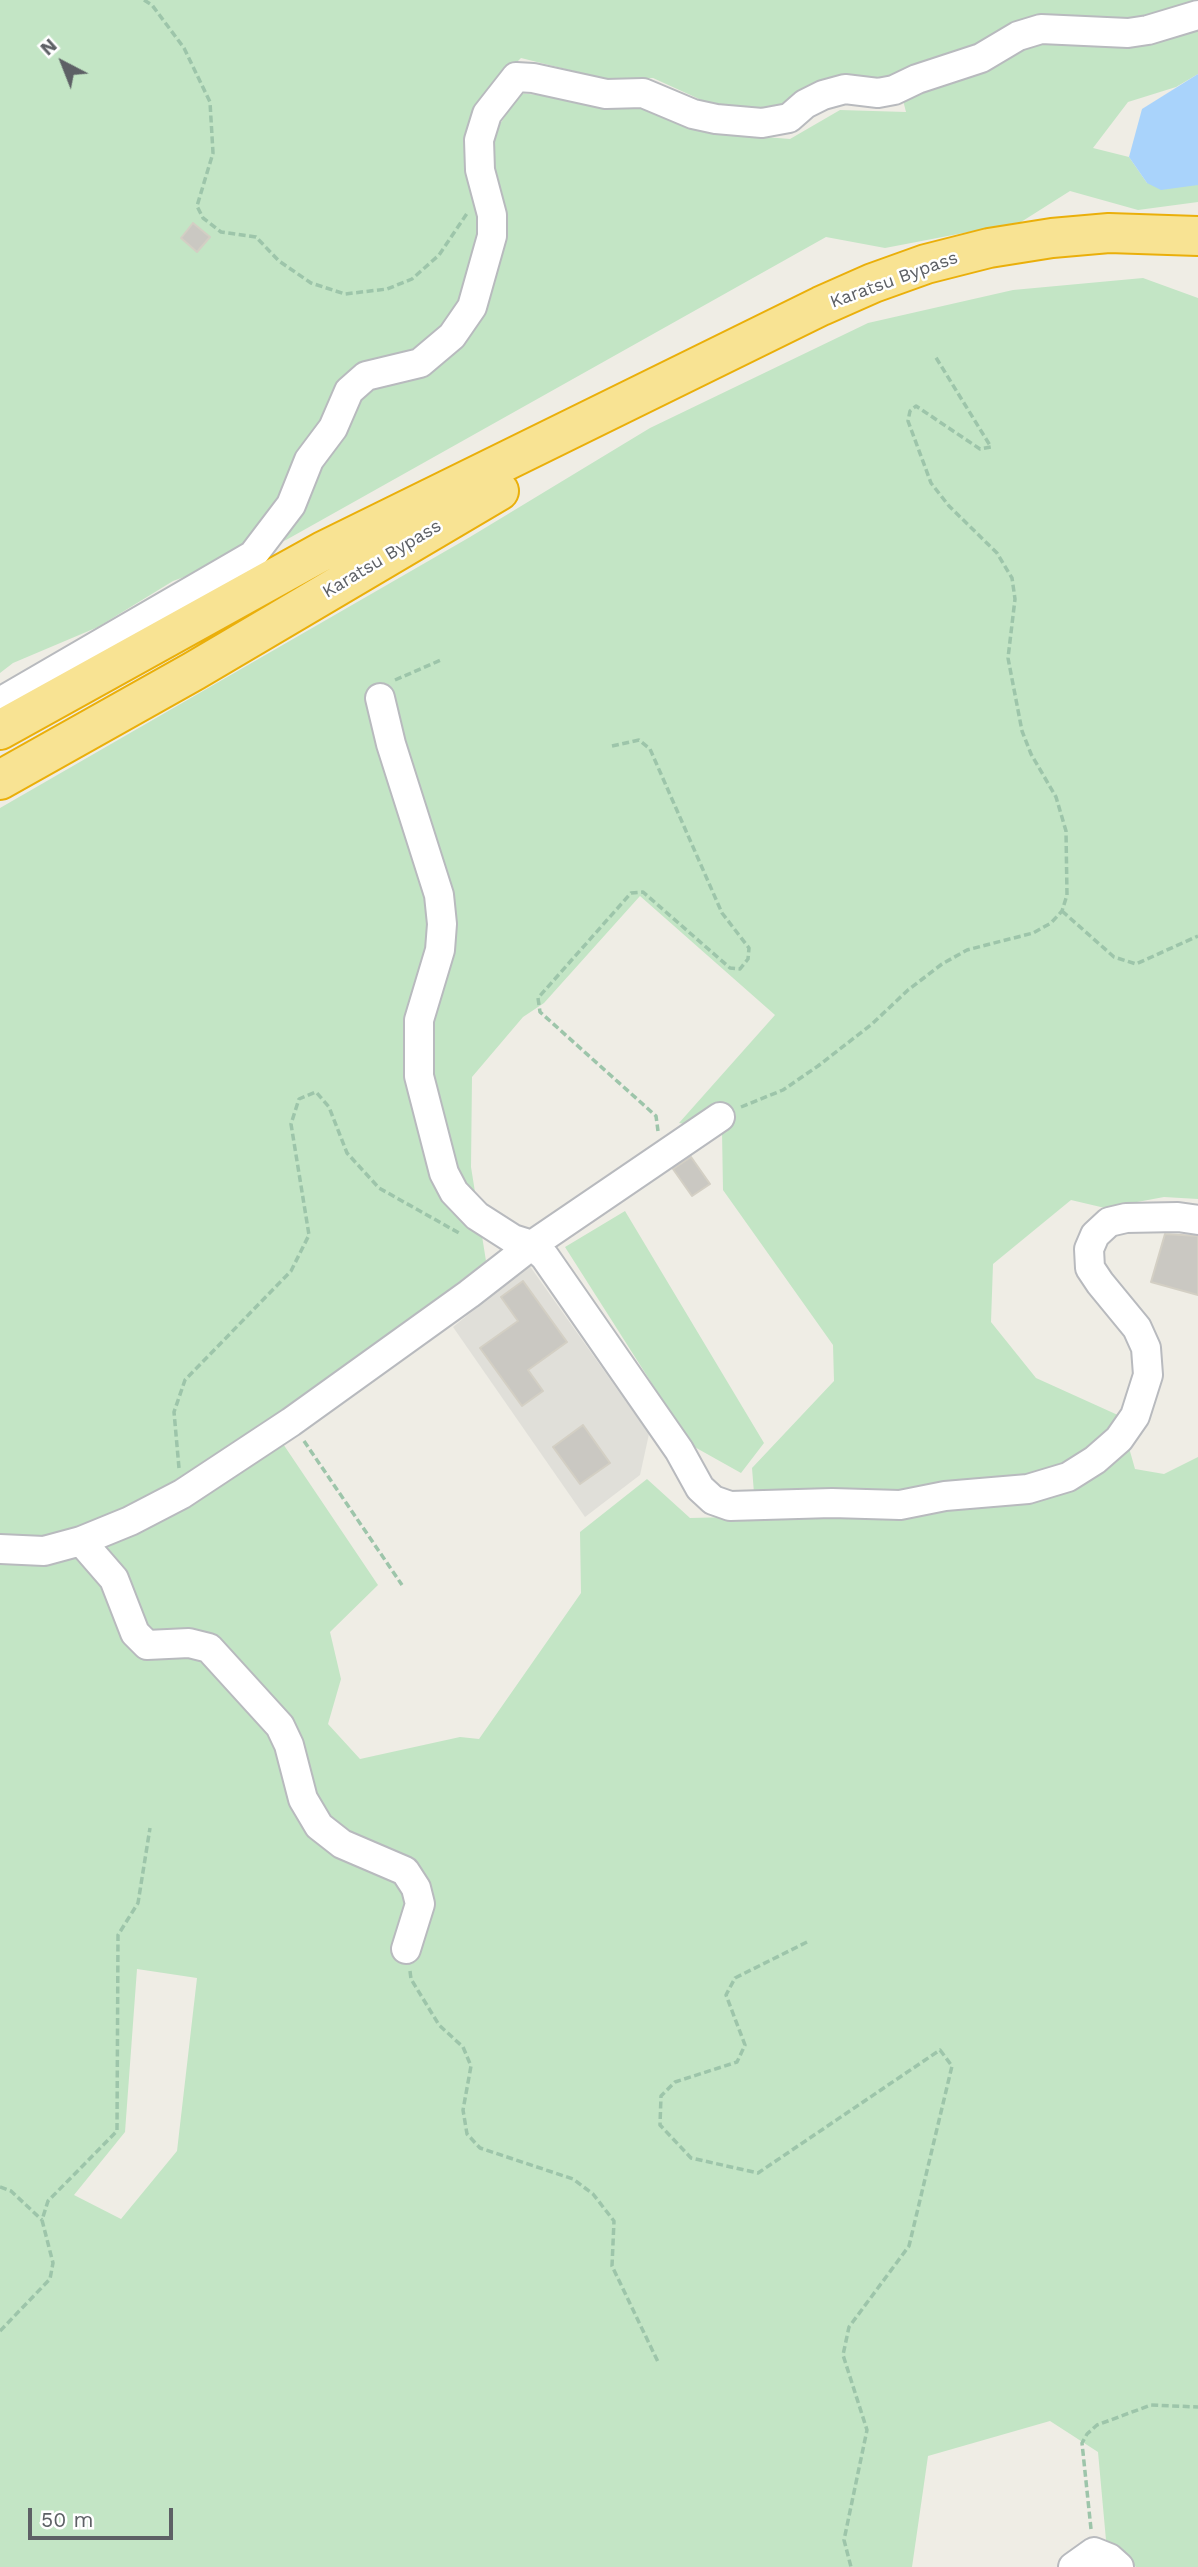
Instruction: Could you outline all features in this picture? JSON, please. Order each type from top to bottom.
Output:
[{"type":"highway","name":"Karatsu Bypass","points":[[0,730],[323,551],[873,283],[926,264],[989,248],[1052,238],[1110,233],[1198,236]]},
{"type":"highway","name":"Karatsu Bypass","points":[[0,779],[194,671],[762,335]]},
{"type":"street","points":[[0,702],[253,555],[291,505],[309,460],[333,428],[349,391],[366,376],[420,363],[452,336],[472,307],[492,236],[492,215],[480,170],[479,140],[486,114],[516,77],[533,78],[606,94],[643,93],[693,114],[716,119],[762,122],[789,118],[805,104],[823,95],[845,89],[878,93],[894,90],[917,79],[981,58],[1018,36],[1041,29],[1128,33],[1198,15]]},
{"type":"street","points":[[380,698],[391,744],[439,895],[442,924],[440,950],[419,1020],[419,1076],[444,1173],[454,1192],[477,1216],[513,1239],[532,1245],[545,1257],[679,1450],[700,1488],[713,1500],[730,1506],[832,1503],[900,1505],[945,1496],[1028,1489],[1068,1477],[1119,1440],[1135,1416],[1148,1375],[1146,1348],[1137,1328],[1090,1268],[1089,1249],[1095,1235],[1109,1223],[1126,1218],[1178,1217],[1198,1220]]},
{"type":"street","points":[[0,1549],[44,1551],[81,1541],[130,1521],[182,1494],[291,1422],[469,1294],[532,1245],[720,1117]]},
{"type":"street","points":[[81,1541],[114,1578],[135,1633],[147,1645],[189,1643],[209,1648],[280,1726],[289,1745],[303,1799],[319,1826],[342,1844],[405,1871],[416,1888],[420,1904],[406,1949]]},
{"type":"street","points":[[1083,2560],[1109,2558],[1119,2567]]},
{"type":"path","points":[[144,0],[152,5],[184,48],[209,102],[213,153],[197,206],[203,218],[220,232],[256,237],[279,261],[311,283],[345,294],[387,289],[412,279],[439,255],[468,212],[486,197]]},
{"type":"path","points":[[720,1117],[783,1090],[818,1066],[872,1024],[908,989],[942,964],[967,950],[1033,933],[1051,923],[1062,911],[1067,895],[1066,831],[1056,797],[1031,754],[1022,731],[1008,657],[1015,599],[1012,578],[997,553],[949,506],[931,483],[908,421],[910,411],[916,405],[980,449],[991,447],[935,356]]},
{"type":"path","points":[[380,698],[392,682],[441,660]]},
{"type":"path","points":[[612,746],[639,740],[650,749],[722,913],[749,948],[748,960],[740,969],[730,968],[643,892],[631,893],[538,998],[540,1012],[656,1116],[658,1132]]},
{"type":"path","points":[[1062,911],[1114,957],[1136,964],[1198,936]]},
{"type":"path","points":[[182,1494],[174,1412],[185,1380],[291,1271],[309,1235],[291,1124],[299,1099],[316,1092],[329,1107],[347,1153],[379,1188],[469,1239]]},
{"type":"path","points":[[291,1422],[402,1585]]},
{"type":"path","points":[[42,2220],[48,2202],[117,2131],[118,1934],[138,1903],[150,1828]]},
{"type":"path","points":[[807,1942],[735,1978],[726,1996],[745,2045],[737,2062],[675,2081],[661,2096],[660,2125],[691,2158],[758,2173],[940,2050],[952,2066],[909,2246],[849,2327],[845,2345],[844,2355],[867,2430],[844,2540],[851,2567]]},
{"type":"path","points":[[406,1949],[411,1979],[439,2025],[463,2047],[471,2066],[463,2110],[467,2134],[480,2148],[573,2179],[593,2194],[614,2221],[611,2266],[659,2364]]},
{"type":"path","points":[[0,2187],[11,2191],[42,2220],[53,2263],[50,2279],[0,2331]]},
{"type":"path","points":[[1083,2560],[1082,2443],[1087,2434],[1097,2425],[1151,2405],[1198,2407]]},
{"type":"shaded area","points":[[529,1265],[649,1434],[640,1475],[585,1517],[453,1327]]},
{"type":"green space","points":[[0,0],[1198,0],[1198,74],[1176,87],[1128,102],[1093,148],[1129,157],[1147,183],[1198,185],[1198,202],[1138,210],[1070,191],[1021,222],[885,248],[826,237],[286,540],[173,581],[98,627],[13,663],[0,673]],"holes":[[[521,58],[605,79],[653,78],[721,109],[784,108],[899,84],[906,112],[840,110],[790,139],[715,133],[639,106],[520,93],[489,141],[503,249],[488,233],[471,136],[503,76]]]},
{"type":"green space","points":[[1143,278],[1198,298],[1198,1199],[1164,1197],[1105,1208],[1071,1200],[993,1264],[991,1322],[1036,1378],[1120,1416],[1135,1469],[1164,1474],[1198,1457],[1198,2567],[1136,2567],[1106,2540],[1098,2452],[1050,2421],[928,2456],[912,2567],[0,2567],[0,808],[470,537],[650,428],[868,323],[1013,290]],"holes":[[[640,896],[775,1015],[679,1123],[722,1131],[723,1190],[833,1345],[834,1381],[752,1468],[754,1493],[899,1513],[690,1518],[647,1479],[580,1532],[581,1593],[479,1739],[460,1737],[360,1759],[328,1724],[341,1679],[330,1632],[378,1585],[271,1426],[486,1261],[471,1167],[472,1077],[523,1017],[544,1003]],[[137,1969],[197,1978],[177,2151],[121,2219],[74,2195],[125,2132]]]},
{"type":"green space","points":[[625,1211],[764,1443],[741,1473],[691,1445],[565,1247]]},
{"type":"water","points":[[1198,74],[1198,185],[1161,190],[1147,183],[1129,157],[1142,109]]},
{"type":"building","points":[[193,223],[210,237],[197,252],[181,238]]},
{"type":"building","points":[[691,1157],[710,1184],[692,1196],[673,1169]]},
{"type":"building","points":[[1165,1234],[1198,1236],[1198,1295],[1151,1282]]},
{"type":"building","points":[[523,1281],[567,1342],[528,1370],[543,1391],[522,1406],[480,1348],[518,1321],[501,1297]]},
{"type":"building","points":[[583,1425],[610,1463],[580,1484],[553,1447]]}]
